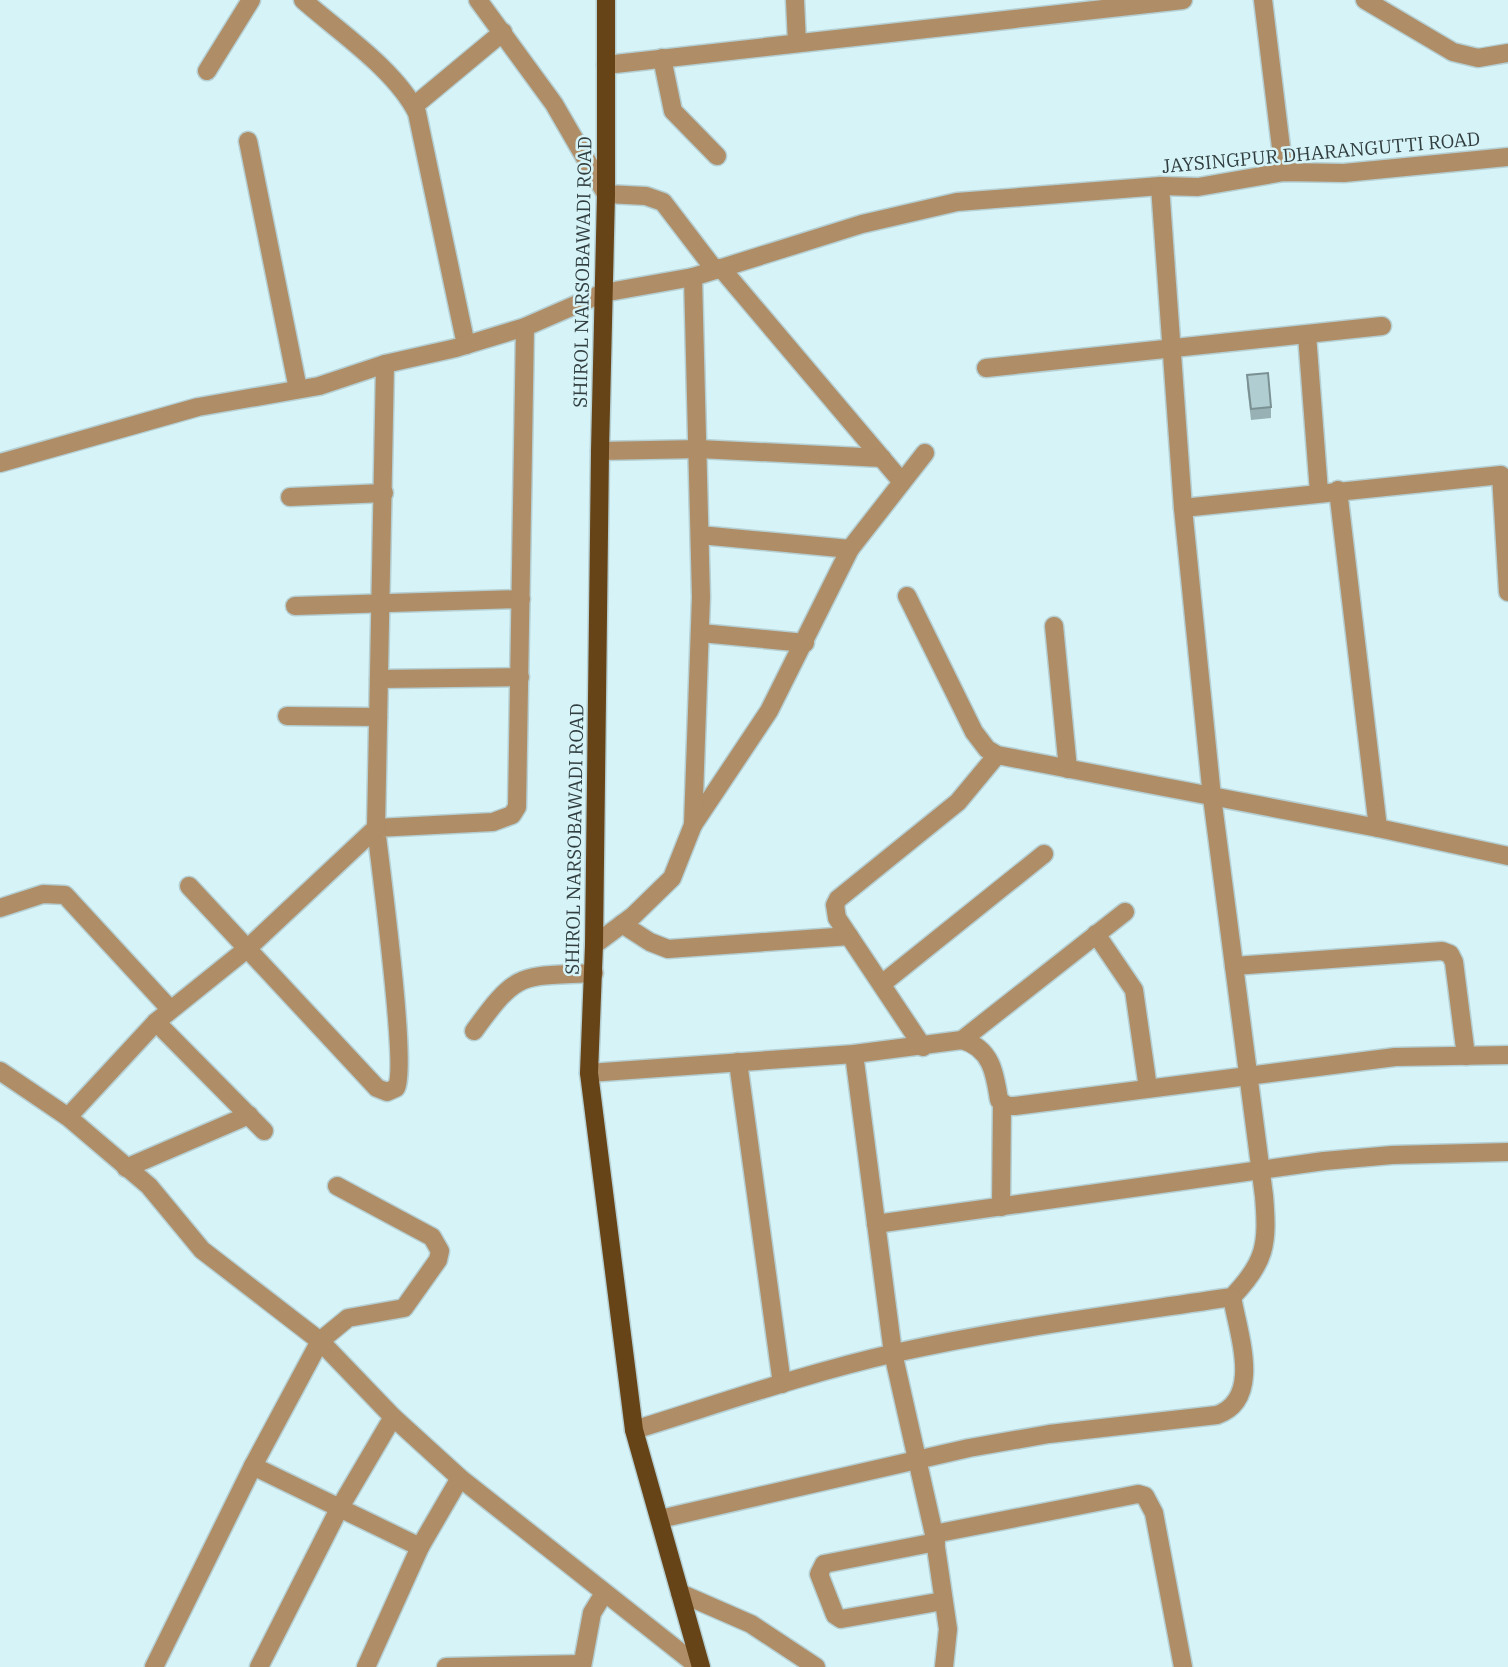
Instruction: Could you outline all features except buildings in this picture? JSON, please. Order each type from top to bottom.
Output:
[{"type":"main road","name":"SHIROL NARSOBAWADI ROAD","points":[[606,0],[606,194],[594,973],[589,1073],[634,1430],[700,1667]]},
{"type":"street","points":[[207,71],[251,0]]},
{"type":"street","points":[[303,0],[395,80],[414,106],[430,163],[466,345]]},
{"type":"street","points":[[478,0],[554,104],[606,194],[646,196],[663,202],[673,211],[718,269],[902,482]]},
{"type":"street","points":[[795,0],[797,43]]},
{"type":"street","points":[[606,65],[1115,4],[1183,0]]},
{"type":"street","points":[[1263,0],[1284,172]]},
{"type":"street","points":[[1365,0],[1453,52],[1478,58],[1508,53]]},
{"type":"street","points":[[414,106],[503,32]]},
{"type":"street","points":[[662,58],[673,111],[717,156]]},
{"type":"street","points":[[248,141],[298,389]]},
{"type":"street","name":"JAYSINGPUR DHARANGUTTI ROAD","points":[[0,463],[198,407],[298,389],[385,364],[466,345],[525,327],[603,293],[693,277],[862,224],[957,202],[1160,187],[1198,187],[1284,172],[1344,173],[1508,157]]},
{"type":"street","points":[[634,1430],[894,1353],[1002,1331],[1232,1297],[1251,1277],[1263,1256],[1267,1233],[1251,1075],[1212,797],[1183,508],[1160,187]]},
{"type":"street","points":[[693,277],[699,449],[701,633],[693,825]]},
{"type":"street","points":[[68,1117],[163,1016],[248,948],[376,828],[494,821],[512,815],[517,807],[525,327]]},
{"type":"street","points":[[986,368],[1381,327]]},
{"type":"street","points":[[1307,335],[1319,492]]},
{"type":"street","points":[[189,886],[377,1088],[387,1092],[396,1088],[400,1076],[396,1013],[376,828],[385,364]]},
{"type":"street","points":[[600,451],[699,449],[882,458]]},
{"type":"street","points":[[594,945],[622,924],[672,878],[693,825],[769,711],[805,643],[849,548],[925,453]]},
{"type":"street","points":[[1183,508],[1501,475],[1508,592]]},
{"type":"street","points":[[1338,491],[1378,828]]},
{"type":"street","points":[[289,497],[384,493]]},
{"type":"street","points":[[700,535],[849,548]]},
{"type":"street","points":[[907,596],[974,732],[987,749],[997,755],[1378,828],[1508,856]]},
{"type":"street","points":[[295,606],[381,601],[521,599]]},
{"type":"street","points":[[1054,626],[1068,769]]},
{"type":"street","points":[[701,633],[805,643]]},
{"type":"street","points":[[379,680],[520,677]]},
{"type":"street","points":[[287,716],[378,717]]},
{"type":"street","points":[[923,1047],[883,983],[849,936],[835,911],[838,899],[958,803],[997,755]]},
{"type":"street","points":[[883,983],[1044,854]]},
{"type":"street","points":[[0,908],[43,894],[65,895],[163,1016],[264,1131]]},
{"type":"street","points":[[962,1040],[1125,912]]},
{"type":"street","points":[[622,924],[650,942],[668,949],[849,936]]},
{"type":"street","points":[[1096,934],[1134,990],[1149,1088]]},
{"type":"street","points":[[1234,966],[1442,951],[1450,954],[1454,962],[1466,1056]]},
{"type":"street","points":[[474,1031],[502,993],[524,978],[594,973]]},
{"type":"street","points":[[589,1073],[854,1054],[962,1040],[973,1043],[991,1062],[1002,1104],[1001,1207]]},
{"type":"street","points":[[854,1054],[894,1353],[935,1538],[949,1641],[944,1667]]},
{"type":"street","points":[[1002,1104],[1015,1106],[1395,1057],[1508,1055]]},
{"type":"street","points":[[737,1062],[782,1384]]},
{"type":"street","points":[[0,1071],[68,1117],[149,1186],[202,1250],[320,1341],[393,1417],[460,1478],[603,1595],[700,1667]]},
{"type":"street","points":[[127,1168],[248,1115]]},
{"type":"street","points":[[876,1224],[1261,1172],[1324,1161],[1392,1155],[1508,1152]]},
{"type":"street","points":[[154,1667],[253,1466],[320,1341],[348,1318],[396,1311],[410,1304],[438,1260],[440,1251],[432,1237],[337,1186]]},
{"type":"street","points":[[660,1519],[1049,1434],[1230,1411],[1241,1398],[1244,1388],[1244,1364],[1232,1297]]},
{"type":"street","points":[[259,1667],[339,1509],[393,1417]]},
{"type":"street","points":[[253,1466],[420,1547]]},
{"type":"street","points":[[366,1667],[420,1547],[460,1478]]},
{"type":"street","points":[[943,1601],[841,1619],[835,1615],[819,1574],[824,1564],[1138,1494],[1145,1496],[1154,1513],[1183,1667]]},
{"type":"street","points":[[680,1593],[751,1624],[816,1667]]},
{"type":"street","points":[[446,1667],[582,1666],[592,1613],[603,1595]]}]
